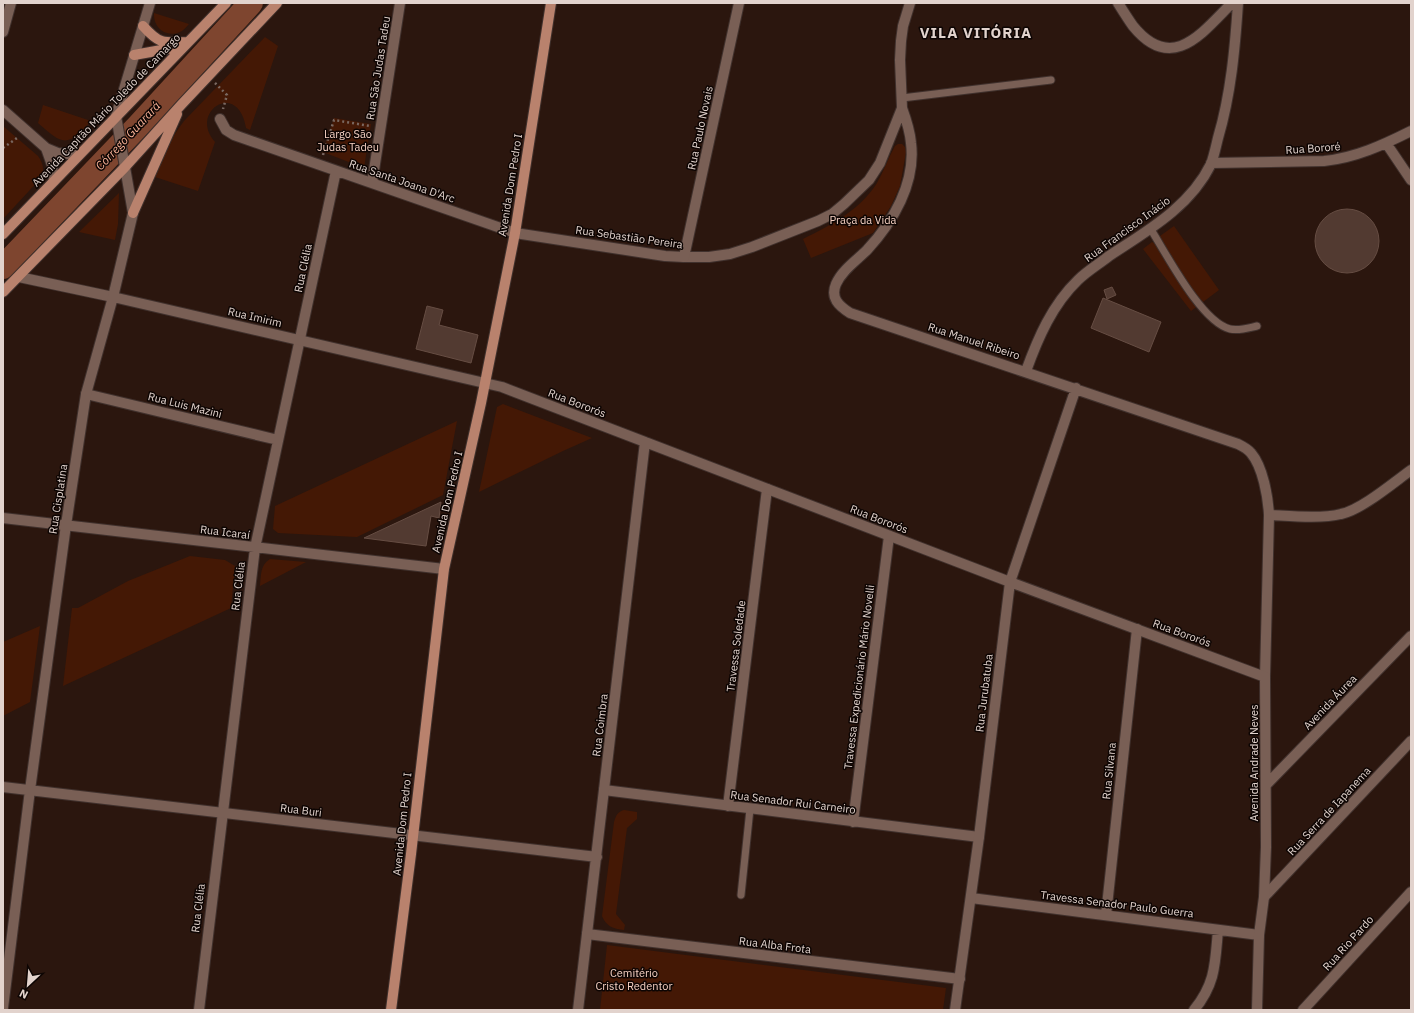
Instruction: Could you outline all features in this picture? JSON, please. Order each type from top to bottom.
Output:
[{"type":"main road","name":"Avenida Capitão Mário Toledo de Camargo","points":[[3,234],[226,3]]},
{"type":"main road","points":[[3,292],[126,168],[181,105],[277,3]]},
{"type":"main road","name":"Avenida Dom Pedro I","points":[[390,1010],[414,836],[415,812],[444,569],[485,383],[515,233],[551,3]]},
{"type":"main road","points":[[143,26],[153,37],[164,42],[186,44]]},
{"type":"main road","points":[[134,55],[186,44]]},
{"type":"main road","points":[[133,213],[181,105]]},
{"type":"street","points":[[3,32],[12,3]]},
{"type":"street","name":"Rua Cisplatina","points":[[3,1008],[30,790],[66,525],[86,394],[113,297],[133,213],[116,116],[150,3]]},
{"type":"street","name":"Rua São Judas Tadeu","points":[[372,184],[400,3]]},
{"type":"street","name":"Rua Paulo Novais","points":[[684,257],[739,3]]},
{"type":"street","name":"Rua Sebastião Pereira","points":[[515,233],[665,256],[708,257],[752,247],[832,214],[869,180],[880,162],[902,103],[900,60],[901,40],[903,26],[910,3]]},
{"type":"street","points":[[1118,3],[1133,26],[1141,35],[1151,42],[1171,48],[1178,48],[1195,39],[1232,3]]},
{"type":"street","name":"Rua Francisco Inácio","points":[[1026,371],[1044,326],[1066,293],[1078,279],[1172,212],[1202,179],[1211,163],[1222,123],[1232,68],[1238,3]]},
{"type":"street","name":"Rua Manuel Ribeiro","points":[[902,103],[912,144],[912,158],[906,187],[897,210],[885,228],[868,249],[840,277],[836,285],[835,300],[840,307],[850,313],[1026,371],[1238,444],[1250,452],[1258,465],[1268,500],[1269,515]]},
{"type":"street","points":[[3,110],[46,148],[58,153],[78,155]]},
{"type":"street","name":"Rua Santa Joana D'Arc","points":[[220,119],[226,130],[234,135],[515,233]]},
{"type":"street","name":"Rua Bororé","points":[[1211,163],[1324,161],[1338,159],[1355,155],[1411,131]]},
{"type":"street","points":[[1386,143],[1411,180]]},
{"type":"street","points":[[46,148],[52,165],[54,181]]},
{"type":"street","name":"Rua Clélia","points":[[199,1010],[255,548],[336,171]]},
{"type":"street","name":"Rua Imirim","points":[[19,276],[485,383]]},
{"type":"street","name":"Rua Bororós","points":[[485,383],[502,387],[1010,582],[1265,677]]},
{"type":"street","name":"Rua Jurubatuba","points":[[955,1010],[979,837],[1010,582],[1076,388]]},
{"type":"street","name":"Rua Luis Mazini","points":[[86,394],[278,440]]},
{"type":"street","name":"Rua Coimbra","points":[[578,1010],[645,442]]},
{"type":"street","points":[[1269,515],[1328,516],[1341,514],[1362,505],[1411,470]]},
{"type":"street","name":"Travessa Soledade","points":[[728,806],[767,489]]},
{"type":"street","name":"Avenida Andrade Neves","points":[[1257,1010],[1259,934],[1264,897],[1266,847],[1265,677],[1269,515]]},
{"type":"street","name":"Rua Icaraí","points":[[3,518],[444,569]]},
{"type":"street","name":"Travessa Expedicionário Mário Novelli","points":[[853,822],[889,536]]},
{"type":"street","name":"Rua Silvana","points":[[1106,915],[1137,629]]},
{"type":"street","name":"Avenida Áurea","points":[[1266,785],[1411,636]]},
{"type":"street","name":"Rua Serra de Iapanema","points":[[1264,897],[1411,741]]},
{"type":"street","name":"Rua Buri","points":[[3,787],[597,857]]},
{"type":"street","name":"Rua Senador Rui Carneiro","points":[[604,790],[979,837]]},
{"type":"street","name":"Rua Rio Pardo","points":[[1303,1010],[1411,892]]},
{"type":"street","name":"Travessa Senador Paulo Guerra","points":[[971,898],[1259,934]]},
{"type":"street","points":[[1194,1010],[1208,990],[1215,970],[1218,930]]},
{"type":"street","name":"Rua Alba Frota","points":[[587,934],[960,979]]},
{"type":"lane","points":[[902,103],[1051,80]]},
{"type":"lane","points":[[1150,228],[1189,292],[1204,310],[1228,329],[1238,330],[1257,326]]},
{"type":"lane","points":[[741,895],[750,809]]},
{"type":"path","points":[[208,76],[227,95],[220,119]]},
{"type":"path","points":[[320,165],[334,120],[381,127]]},
{"type":"path","points":[[3,148],[26,131]]},
{"type":"green space","points":[[154,13],[189,24],[182,31],[171,34],[166,33],[158,28],[154,19]]},
{"type":"green space","points":[[265,37],[278,46],[250,130],[246,128],[241,113],[234,105],[226,103],[217,105],[211,111],[207,120],[208,131],[215,142],[198,191],[155,177],[167,148],[184,121]]},
{"type":"green space","points":[[43,105],[91,121],[71,139],[60,139],[38,123]]},
{"type":"green space","name":"Largo São Judas Tadeu","points":[[334,118],[371,124],[364,168],[323,152]]},
{"type":"green space","points":[[3,126],[38,156],[43,169],[41,178],[3,219]]},
{"type":"green space","name":"Praça da Vida","points":[[902,144],[905,147],[906,152],[900,186],[891,206],[873,233],[811,258],[803,239],[844,216],[870,193],[882,174],[895,146]]},
{"type":"green space","points":[[119,193],[118,224],[115,240],[79,232]]},
{"type":"green space","points":[[1174,226],[1219,290],[1191,311],[1143,249],[1152,242],[1156,244],[1161,241],[1160,236]]},
{"type":"green space","points":[[503,404],[592,438],[479,492],[497,407]]},
{"type":"green space","points":[[457,421],[443,495],[357,537],[278,533],[273,529],[275,506]]},
{"type":"green space","points":[[190,556],[225,560],[235,566],[231,608],[63,686],[72,608],[78,608],[128,581]]},
{"type":"green space","points":[[270,559],[306,562],[260,586],[264,564]]},
{"type":"green space","points":[[40,626],[30,702],[3,716],[3,642]]},
{"type":"green space","points":[[624,810],[637,812],[637,819],[627,828],[616,914],[625,925],[624,930],[616,929],[610,926],[602,916],[614,822],[618,813]]},
{"type":"green space","name":"Cemitério Cristo Redentor","points":[[607,945],[946,988],[943,1010],[600,1010]]},
{"type":"building","points":[[1341,209],[1353,209],[1370,218],[1377,229],[1379,241],[1377,253],[1370,264],[1353,273],[1341,273],[1329,268],[1320,259],[1315,247],[1315,235],[1320,223],[1329,214]]},
{"type":"building","points":[[1112,287],[1116,295],[1107,299],[1104,290]]},
{"type":"building","points":[[1103,298],[1161,322],[1149,352],[1091,328]]},
{"type":"building","points":[[427,306],[443,310],[439,325],[478,335],[471,363],[416,349]]},
{"type":"building","points":[[441,502],[439,518],[431,516],[426,546],[364,538]]},
{"type":"waterway","name":"Córrego Guarará","points":[[3,267],[138,126],[251,3]]},
{"type":"district","name":"VILA VITÓRIA","points":[[976,33]]}]
